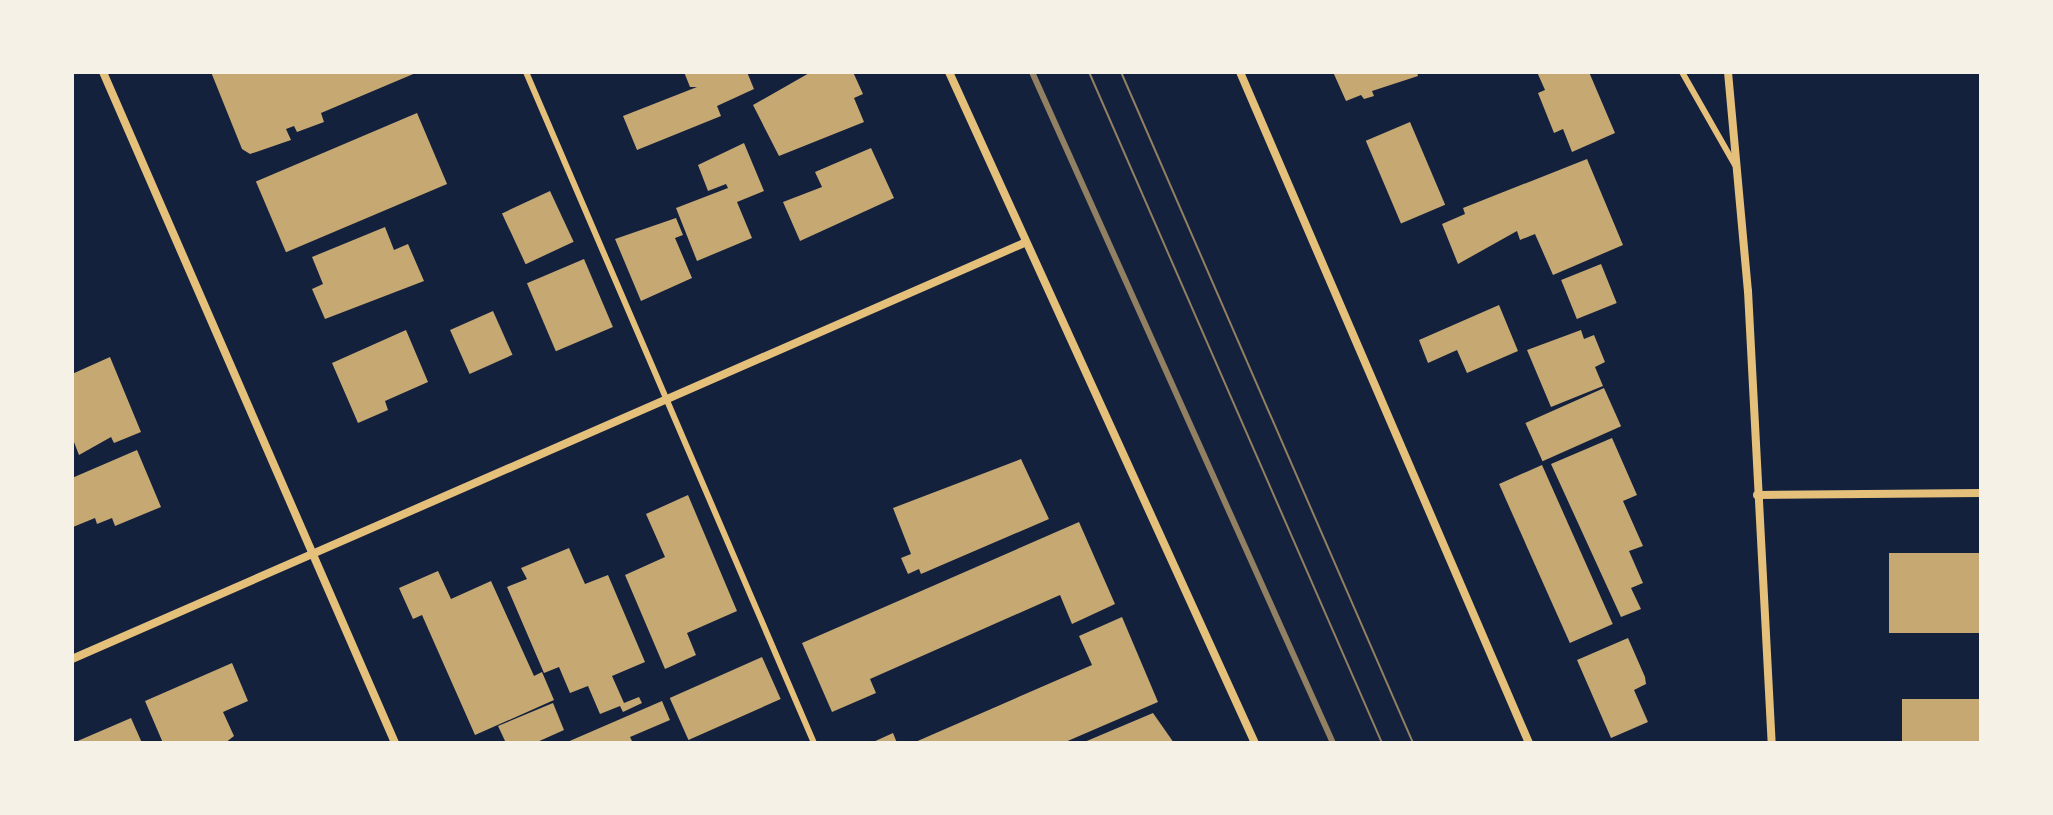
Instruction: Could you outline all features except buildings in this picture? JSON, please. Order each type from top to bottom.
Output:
[{"type":"street","points":[[103,72],[395,743]]},
{"type":"street","points":[[949,72],[1024,243],[1255,743]]},
{"type":"street","points":[[1240,72],[1529,743]]},
{"type":"street","points":[[1728,72],[1737,168],[1772,743]]},
{"type":"street","points":[[72,659],[1024,243]]},
{"type":"street","points":[[1757,495],[1981,493]]},
{"type":"lane","points":[[526,72],[814,743]]},
{"type":"lane","points":[[1682,72],[1737,168]]},
{"type":"tram line","points":[[1089,72],[1382,743]]},
{"type":"tram line","points":[[1121,72],[1413,743]]},
{"type":"railway","points":[[1032,72],[1333,743]]}]
